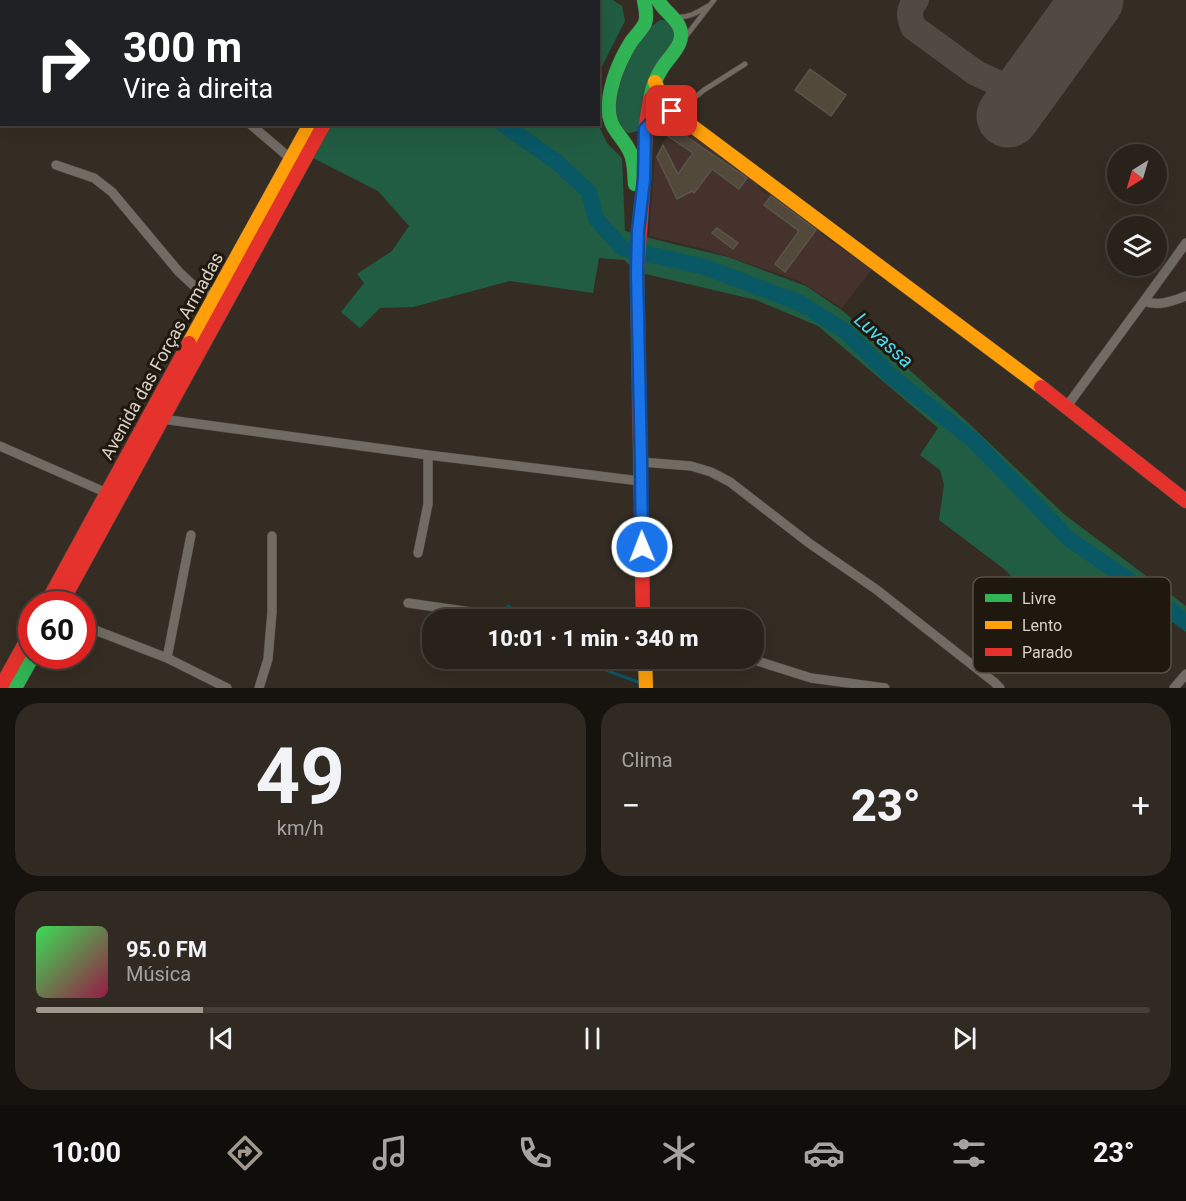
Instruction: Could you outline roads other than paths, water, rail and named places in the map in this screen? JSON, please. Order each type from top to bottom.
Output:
[{"type":"main road","points":[[644,0],[645,22]]},
{"type":"main road","points":[[647,609],[640,481],[638,231],[644,179],[645,129],[651,94],[663,68],[679,45],[681,35],[681,29],[676,21],[660,6],[658,0]]},
{"type":"main road","points":[[638,231],[632,155],[610,123],[610,94],[620,62],[645,22],[660,14],[670,16]]},
{"type":"main road","points":[[656,82],[658,92],[664,102],[676,114],[1067,406],[1186,501]]},
{"type":"main road","points":[[614,131],[622,137],[631,138],[663,115],[676,114]]},
{"type":"main road","name":"Avenida das Forças Armadas","points":[[53,591],[309,126]]},
{"type":"main road","name":"Avenida das Forças Armadas","points":[[68,591],[323,126]]},
{"type":"main road","points":[[5,685],[18,659]]},
{"type":"main road","points":[[5,685],[20,669]]},
{"type":"main road","points":[[646,669],[646,688]]},
{"type":"street","points":[[252,126],[291,159]]},
{"type":"street","points":[[56,165],[94,178],[112,192],[179,272],[193,285],[216,294]]},
{"type":"street","points":[[1067,406],[1186,243]]},
{"type":"street","points":[[1144,302],[1157,304],[1186,296]]},
{"type":"street","points":[[162,419],[640,481]]},
{"type":"street","points":[[0,446],[107,493]]},
{"type":"street","points":[[418,554],[428,504],[428,455]]},
{"type":"street","points":[[641,462],[691,466],[711,472],[730,482],[809,543],[877,590],[973,666]]},
{"type":"street","points":[[167,658],[191,535]]},
{"type":"street","points":[[259,688],[268,659],[272,612],[272,536]]},
{"type":"street","points":[[408,603],[450,609]]},
{"type":"street","points":[[96,630],[167,658],[227,688]]},
{"type":"street","points":[[764,663],[811,678],[885,688]]},
{"type":"street","points":[[981,673],[1000,688]]},
{"type":"street","points":[[1174,688],[1186,674]]},
{"type":"lane","points":[[670,16],[684,18],[712,3]]},
{"type":"lane","points":[[679,45],[712,3]]},
{"type":"lane","points":[[676,114],[704,90],[745,64]]},
{"type":"waterway","name":"Luvassa","points":[[506,126],[558,163],[589,192],[596,219],[622,248],[705,267],[800,303],[845,331],[892,377],[972,439],[1069,539],[1124,577]]},
{"type":"waterway","points":[[508,606],[511,609]]},
{"type":"waterway","name":"Luvassa","points":[[1171,611],[1186,622]]},
{"type":"waterway","points":[[603,669],[638,682]]}]
